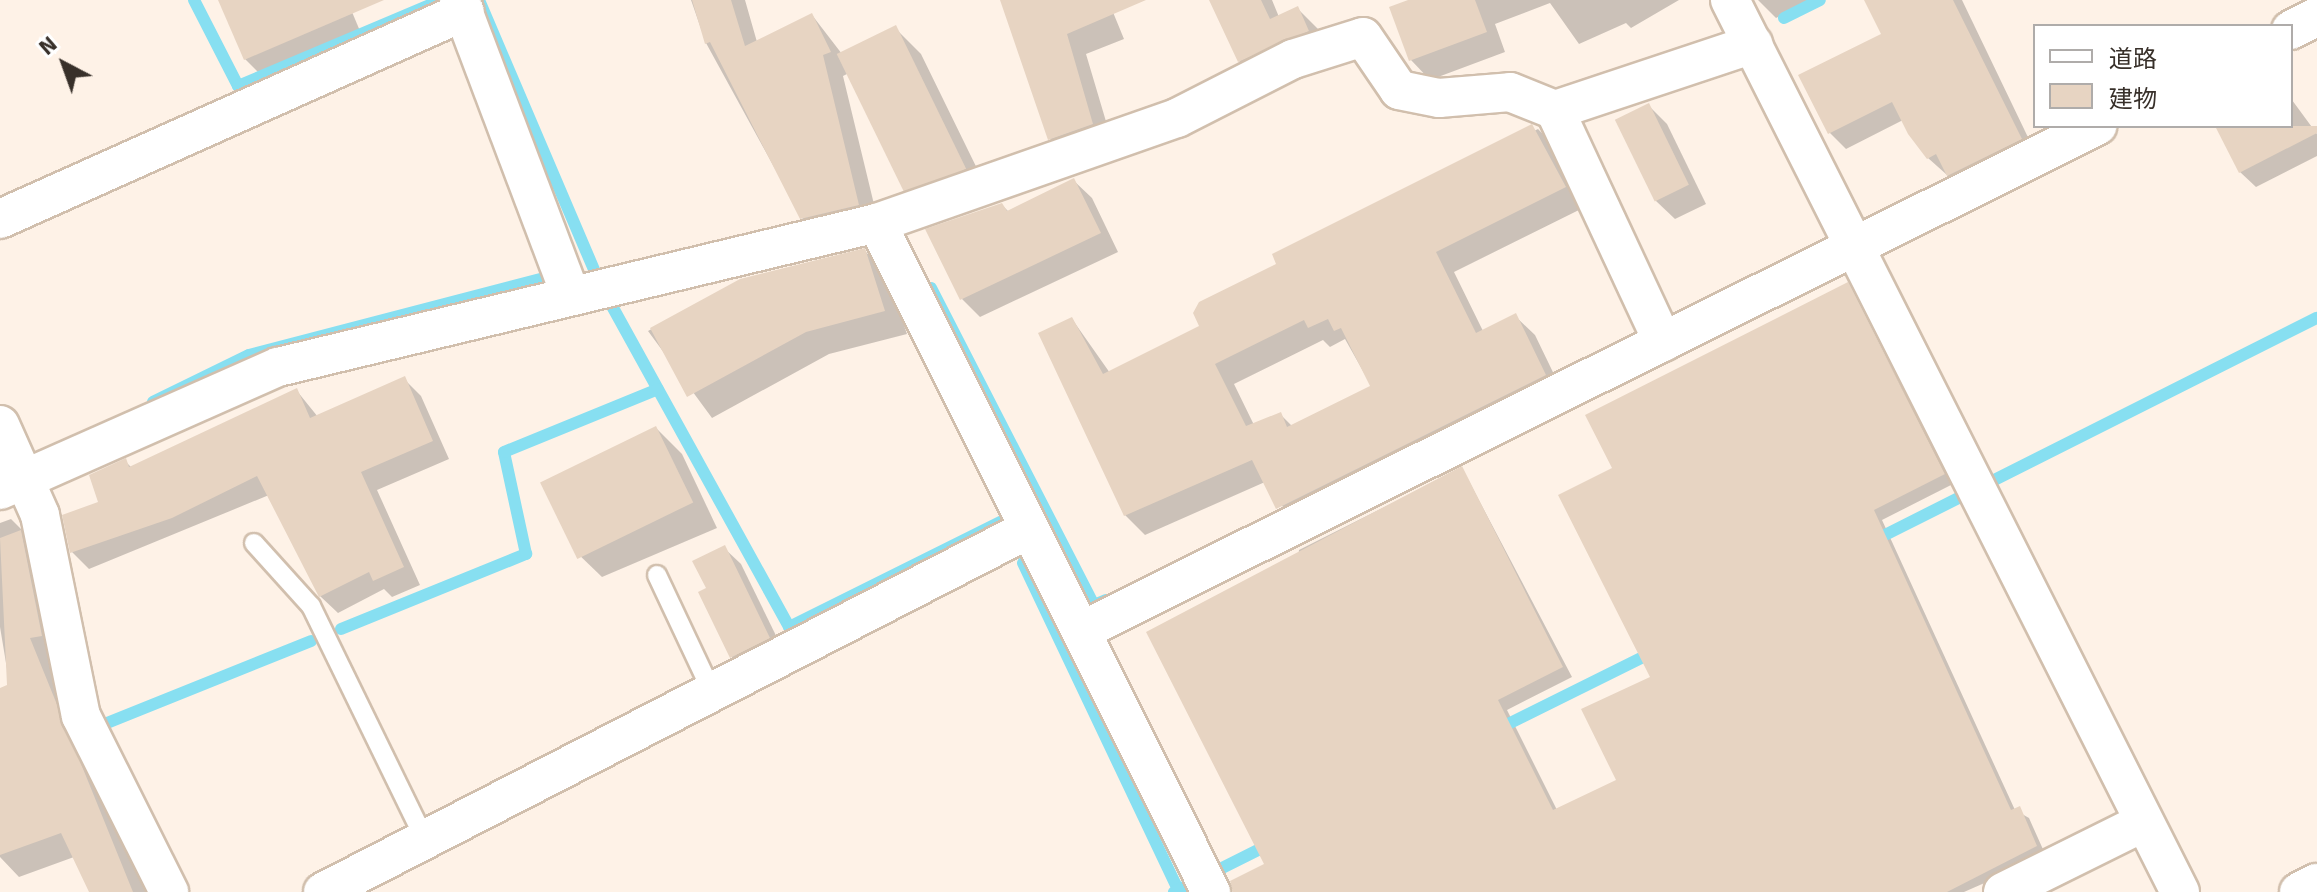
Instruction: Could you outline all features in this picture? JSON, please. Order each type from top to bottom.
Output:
[{"type":"street","points":[[1730,0],[2180,892]]},
{"type":"street","points":[[0,219],[462,5],[570,293]]},
{"type":"street","points":[[2293,29],[2317,17]]},
{"type":"street","points":[[12,485],[278,367],[570,293],[877,223],[1177,118],[1293,59],[1363,37],[1399,90],[1439,98],[1510,92],[1555,110],[1753,44]]},
{"type":"street","points":[[1555,110],[1663,342]]},
{"type":"street","points":[[1081,631],[2093,128]]},
{"type":"street","points":[[877,223],[1211,892]]},
{"type":"street","points":[[0,425],[12,485],[40,515],[81,716],[169,892]]},
{"type":"street","points":[[323,892],[1029,529]]},
{"type":"street","points":[[2003,892],[2144,822]]},
{"type":"street","points":[[2299,892],[2317,883]]},
{"type":"lane","points":[[254,543],[311,606],[425,840]]},
{"type":"lane","points":[[657,575],[712,692]]},
{"type":"building","points":[[218,0],[384,0],[244,60]]},
{"type":"building","points":[[692,0],[731,0],[745,46],[812,13],[831,52],[823,55],[859,205],[800,219],[710,42],[705,44]]},
{"type":"building","points":[[1000,0],[1146,0],[1067,34],[1093,124],[1048,140]]},
{"type":"building","points":[[1209,0],[1261,0],[1270,19],[1298,6],[1309,31],[1238,62]]},
{"type":"building","points":[[1408,0],[1475,0],[1487,32],[1409,61],[1389,7]]},
{"type":"building","points":[[1864,0],[1953,0],[2022,139],[1947,176],[1936,154],[1927,159],[1908,134],[1892,102],[1828,134],[1798,75],[1881,34]]},
{"type":"building","points":[[896,25],[966,169],[907,198],[837,54]]},
{"type":"building","points":[[1649,103],[1689,185],[1655,201],[1615,120]]},
{"type":"building","points":[[1532,124],[1566,187],[1436,252],[1476,333],[1516,313],[1546,375],[1276,509],[1252,460],[1124,516],[1038,333],[1072,317],[1103,374],[1199,326],[1193,313],[1199,302],[1276,264],[1272,254]],"holes":[[[1328,319],[1334,331],[1341,328],[1370,386],[1287,427],[1281,412],[1246,426],[1215,364],[1304,320],[1308,328]]]},
{"type":"building","points":[[2317,126],[2317,133],[2239,173],[2216,128]]},
{"type":"building","points":[[1074,178],[1101,233],[960,300],[925,229],[1002,203],[1007,211]]},
{"type":"building","points":[[865,248],[885,311],[806,332],[687,397],[650,328],[740,279]]},
{"type":"building","points":[[1848,282],[1945,474],[1874,510],[2011,810],[2020,806],[2037,846],[1947,892],[1233,892],[1230,881],[1264,864],[1146,632],[1462,466],[1563,667],[1498,700],[1553,810],[1616,780],[1581,709],[1650,677],[1558,495],[1612,468],[1585,415]]},
{"type":"building","points":[[405,376],[433,441],[361,472],[404,567],[373,581],[369,572],[319,597],[257,476],[172,518],[70,553],[62,515],[98,502],[89,475],[126,458],[129,467],[297,388],[310,418]]},
{"type":"building","points":[[656,426],[693,502],[577,559],[540,483]]},
{"type":"building","points":[[21,530],[42,636],[30,638],[133,892],[89,892],[61,833],[0,855],[0,688],[7,685],[0,538]]},
{"type":"building","points":[[725,545],[770,638],[730,658],[698,592],[706,588],[692,561]]},
{"type":"waterway","points":[[194,0],[238,86],[432,4]]},
{"type":"waterway","points":[[479,0],[594,270]]},
{"type":"waterway","points":[[1784,18],[1820,0]]},
{"type":"waterway","points":[[153,402],[249,355],[545,278]]},
{"type":"waterway","points":[[931,288],[1094,605],[1106,600]]},
{"type":"waterway","points":[[612,306],[789,627],[1003,521]]},
{"type":"waterway","points":[[1873,541],[2317,318]]},
{"type":"waterway","points":[[341,629],[526,554],[504,452],[658,389]]},
{"type":"waterway","points":[[1023,563],[1178,890]]},
{"type":"waterway","points":[[107,723],[311,641]]},
{"type":"waterway","points":[[1498,729],[1653,652]]},
{"type":"waterway","points":[[1174,892],[1270,844]]}]
